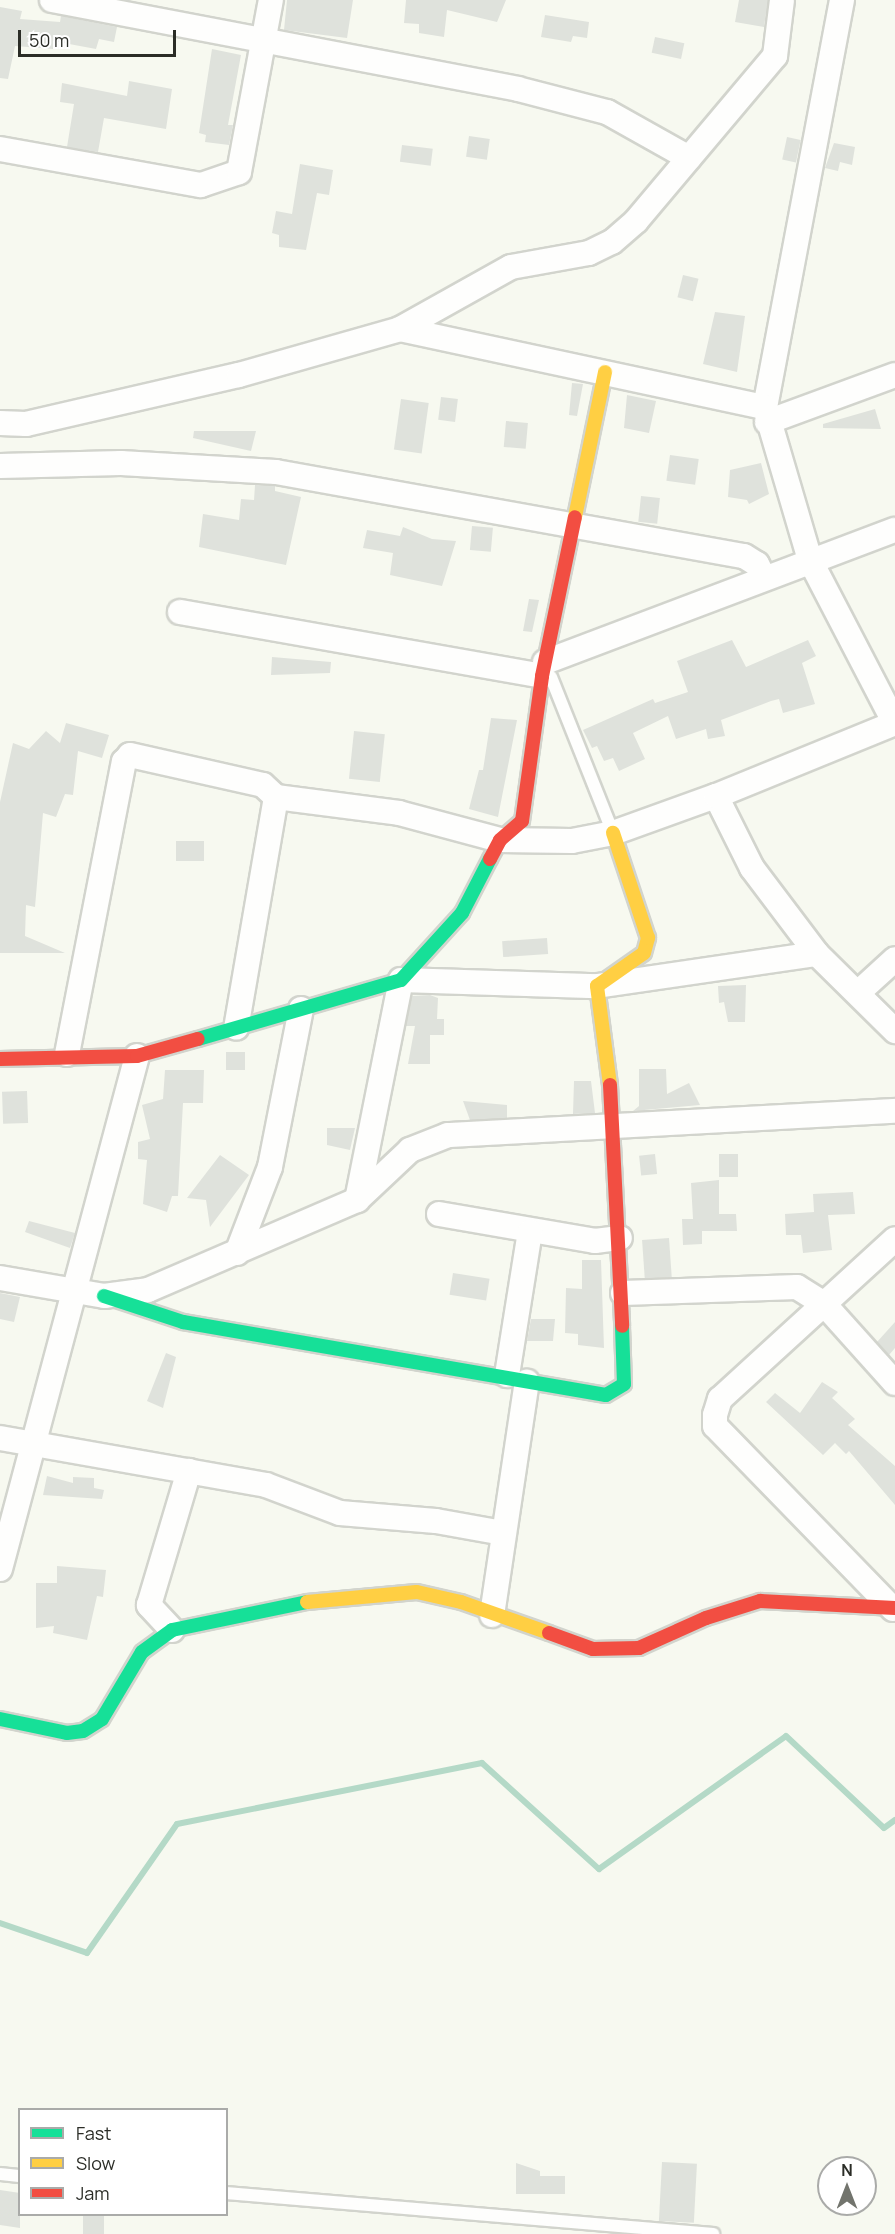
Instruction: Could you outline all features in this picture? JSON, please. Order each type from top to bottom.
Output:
[{"type":"street","points":[[52,0],[262,42],[518,89],[607,112],[689,158]]},
{"type":"street","points":[[0,149],[201,185],[239,172],[271,0]]},
{"type":"street","points":[[0,423],[26,424],[227,377],[400,329],[511,267],[589,253],[612,242],[689,158],[775,56],[782,0]]},
{"type":"street","points":[[67,1054],[124,762],[130,755],[262,785],[276,797],[399,813],[500,840],[572,841],[613,833],[716,796],[895,723],[810,560],[766,415],[842,0]]},
{"type":"street","points":[[400,329],[605,372],[766,415],[895,375]]},
{"type":"street","points":[[357,1200],[401,980],[462,913],[500,840],[522,820],[572,525],[605,372]]},
{"type":"street","points":[[0,466],[121,463],[276,472],[744,556],[757,564],[764,578]]},
{"type":"street","points":[[180,612],[546,682],[764,578],[895,530]]},
{"type":"street","points":[[716,796],[752,868],[817,954],[860,991],[895,1031]]},
{"type":"street","points":[[236,1028],[276,797]]},
{"type":"street","points":[[597,986],[644,954],[648,938],[613,833]]},
{"type":"street","points":[[0,1059],[67,1054],[137,1056],[401,980],[597,986],[817,954]]},
{"type":"street","points":[[860,991],[895,959]]},
{"type":"street","points":[[0,1278],[75,1293],[104,1296],[183,1322],[606,1395],[624,1384],[623,1293],[616,1126],[597,986]]},
{"type":"street","points":[[237,1253],[270,1167],[301,1009]]},
{"type":"street","points":[[0,1569],[35,1445],[137,1056]]},
{"type":"street","points":[[104,1296],[148,1290],[357,1200],[410,1150],[428,1140],[616,1126],[895,1111]]},
{"type":"street","points":[[439,1214],[530,1232],[595,1241],[620,1238]]},
{"type":"street","points":[[492,1614],[503,1533],[530,1232]]},
{"type":"street","points":[[894,1608],[715,1426],[720,1399],[895,1239]]},
{"type":"street","points":[[623,1293],[796,1287],[824,1304],[895,1383]]},
{"type":"street","points":[[0,1438],[266,1485],[340,1513],[436,1521],[503,1533]]},
{"type":"street","points":[[172,1630],[149,1605],[189,1471]]},
{"type":"street","points":[[0,1719],[67,1733],[83,1731],[102,1719],[141,1652],[172,1630],[208,1619],[344,1596],[417,1592],[492,1614],[592,1649],[639,1648],[706,1618],[760,1601],[894,1608]]},
{"type":"lane","points":[[546,682],[613,833]]},
{"type":"lane","points":[[0,2174],[18,2175]]},
{"type":"lane","points":[[228,2193],[713,2234]]},
{"type":"building","points":[[287,0],[353,0],[347,38],[284,30]]},
{"type":"building","points":[[406,0],[506,0],[497,22],[447,10],[444,37],[419,33],[419,24],[404,23]]},
{"type":"building","points":[[739,0],[768,0],[764,27],[735,22]]},
{"type":"building","points":[[0,7],[22,11],[20,19],[60,22],[61,16],[117,27],[114,42],[99,39],[96,49],[53,41],[53,49],[15,46],[8,79],[0,78]]},
{"type":"building","points":[[545,15],[589,22],[587,38],[573,36],[571,42],[541,37]]},
{"type":"building","points":[[655,37],[684,43],[681,59],[652,53]]},
{"type":"building","points":[[212,49],[241,55],[228,125],[233,125],[229,145],[205,142],[206,135],[199,133]]},
{"type":"building","points":[[129,81],[172,89],[166,129],[104,118],[98,152],[67,147],[74,104],[60,102],[62,83],[127,96]]},
{"type":"building","points":[[469,136],[490,139],[487,160],[466,157]]},
{"type":"building","points":[[787,137],[801,140],[796,162],[782,159]]},
{"type":"building","points":[[834,143],[855,147],[852,165],[840,162],[838,171],[825,168]]},
{"type":"building","points":[[402,145],[433,149],[431,166],[400,162]]},
{"type":"building","points":[[300,164],[333,170],[329,195],[317,193],[306,250],[279,247],[279,235],[272,233],[276,211],[292,214]]},
{"type":"building","points":[[683,275],[699,279],[693,301],[677,297]]},
{"type":"building","points":[[715,312],[745,316],[737,372],[703,364]]},
{"type":"building","points":[[572,383],[583,384],[577,416],[569,415]]},
{"type":"building","points":[[627,395],[656,401],[649,433],[624,428]]},
{"type":"building","points":[[441,397],[458,399],[455,422],[438,420]]},
{"type":"building","points":[[401,399],[429,403],[422,453],[394,450]]},
{"type":"building","points":[[875,409],[881,429],[823,428],[823,424]]},
{"type":"building","points":[[506,421],[528,423],[526,449],[504,447]]},
{"type":"building","points":[[194,431],[256,431],[251,451],[193,438]]},
{"type":"building","points":[[670,455],[699,459],[695,485],[666,481]]},
{"type":"building","points":[[761,463],[769,494],[749,504],[747,500],[728,497],[730,470]]},
{"type":"building","points":[[255,485],[275,486],[275,491],[301,497],[286,565],[199,547],[203,514],[239,520],[241,499],[254,500]]},
{"type":"building","points":[[641,496],[660,498],[657,524],[638,522]]},
{"type":"building","points":[[472,526],[493,528],[491,552],[470,550]]},
{"type":"building","points":[[403,527],[432,539],[456,541],[442,586],[390,575],[393,553],[363,548],[367,530],[400,536]]},
{"type":"building","points":[[529,599],[539,600],[532,632],[523,631]]},
{"type":"building","points":[[732,640],[746,667],[808,640],[816,656],[802,663],[815,704],[783,713],[779,699],[771,701],[721,720],[725,736],[708,739],[706,729],[676,739],[668,716],[633,733],[645,759],[619,771],[613,758],[604,761],[597,746],[592,748],[583,730],[653,699],[655,703],[688,692],[677,661]]},
{"type":"building","points":[[272,657],[331,662],[330,673],[271,675]]},
{"type":"building","points":[[491,718],[517,720],[498,817],[469,809],[479,770],[483,770]]},
{"type":"building","points":[[66,723],[109,735],[102,758],[78,751],[73,795],[65,794],[56,817],[43,813],[35,907],[26,905],[25,936],[65,953],[0,953],[0,802],[13,743],[29,749],[46,731],[60,743]]},
{"type":"building","points":[[354,731],[385,734],[380,782],[349,779]]},
{"type":"building","points":[[176,841],[204,841],[204,861],[176,861]]},
{"type":"building","points":[[547,938],[548,954],[503,957],[502,941]]},
{"type":"building","points":[[746,985],[745,1022],[728,1022],[724,1002],[719,1003],[718,986]]},
{"type":"building","points":[[430,995],[438,998],[437,1019],[444,1019],[444,1035],[430,1035],[430,1064],[408,1064],[415,1026],[406,1026],[412,996]]},
{"type":"building","points":[[226,1052],[245,1052],[245,1070],[226,1070]]},
{"type":"building","points":[[639,1069],[666,1069],[667,1094],[689,1083],[700,1105],[633,1111],[639,1106]]},
{"type":"building","points":[[165,1070],[204,1070],[203,1103],[183,1103],[178,1196],[172,1196],[167,1212],[143,1204],[147,1160],[138,1159],[138,1142],[150,1139],[142,1105],[163,1099]]},
{"type":"building","points":[[574,1081],[591,1081],[595,1113],[573,1114]]},
{"type":"building","points":[[27,1091],[28,1123],[3,1124],[2,1092]]},
{"type":"building","points":[[463,1101],[507,1105],[507,1118],[470,1120]]},
{"type":"building","points":[[327,1128],[355,1128],[350,1150],[327,1145]]},
{"type":"building","points":[[655,1154],[657,1174],[641,1176],[639,1156]]},
{"type":"building","points":[[719,1154],[738,1154],[738,1177],[719,1177]]},
{"type":"building","points":[[220,1155],[249,1175],[210,1227],[206,1200],[187,1198]]},
{"type":"building","points":[[719,1180],[719,1214],[736,1214],[737,1231],[702,1231],[702,1244],[683,1245],[682,1219],[693,1219],[691,1183]]},
{"type":"building","points":[[853,1192],[855,1214],[828,1215],[832,1250],[803,1253],[801,1235],[786,1235],[785,1214],[814,1212],[813,1194]]},
{"type":"building","points":[[29,1221],[75,1233],[70,1248],[25,1232]]},
{"type":"building","points":[[669,1238],[672,1277],[645,1279],[642,1240]]},
{"type":"building","points":[[582,1260],[601,1260],[604,1348],[578,1345],[578,1334],[565,1333],[566,1288],[582,1289]]},
{"type":"building","points":[[453,1273],[490,1279],[486,1301],[450,1295]]},
{"type":"building","points":[[0,1293],[20,1297],[14,1322],[0,1319]]},
{"type":"building","points":[[531,1319],[555,1319],[553,1341],[527,1341]]},
{"type":"building","points":[[895,1322],[895,1348],[889,1355],[877,1342]]},
{"type":"building","points":[[166,1353],[176,1357],[163,1408],[147,1401]]},
{"type":"building","points":[[822,1382],[838,1392],[832,1398],[855,1419],[848,1425],[895,1466],[895,1505],[849,1451],[846,1454],[835,1443],[823,1455],[766,1402],[775,1393],[800,1413]]},
{"type":"building","points":[[47,1476],[73,1483],[73,1477],[94,1478],[94,1488],[104,1490],[102,1499],[43,1495]]},
{"type":"building","points":[[57,1566],[106,1570],[103,1597],[97,1596],[87,1640],[53,1633],[54,1626],[36,1628],[36,1583],[57,1583]]},
{"type":"building","points":[[662,2162],[697,2164],[694,2223],[659,2221]]},
{"type":"building","points":[[516,2163],[540,2171],[540,2176],[565,2176],[565,2194],[516,2194]]},
{"type":"building","points":[[0,2190],[18,2193],[20,2228],[0,2225]]},
{"type":"building","points":[[83,2216],[104,2216],[104,2234],[83,2234]]},
{"type":"waterway","points":[[0,1923],[87,1953],[177,1824],[482,1763],[599,1869],[786,1736],[884,1828],[895,1820]]},
{"type":"traffic: fast","points":[[198,1039],[401,980],[462,913],[490,859]]},
{"type":"traffic: fast","points":[[104,1296],[183,1322],[606,1395],[624,1384],[622,1326]]},
{"type":"traffic: fast","points":[[0,1719],[67,1733],[83,1731],[102,1719],[142,1652],[172,1630],[307,1602]]},
{"type":"traffic: slow","points":[[575,517],[605,372]]},
{"type":"traffic: slow","points":[[610,1085],[597,986],[644,953],[648,938],[613,833]]},
{"type":"traffic: slow","points":[[307,1602],[417,1592],[461,1602],[549,1633]]},
{"type":"traffic: jam","points":[[490,859],[500,840],[522,821],[542,676],[575,517]]},
{"type":"traffic: jam","points":[[0,1059],[137,1056],[198,1039]]},
{"type":"traffic: jam","points":[[610,1085],[622,1326]]},
{"type":"traffic: jam","points":[[549,1633],[593,1649],[639,1648],[706,1618],[760,1601],[895,1608]]}]
